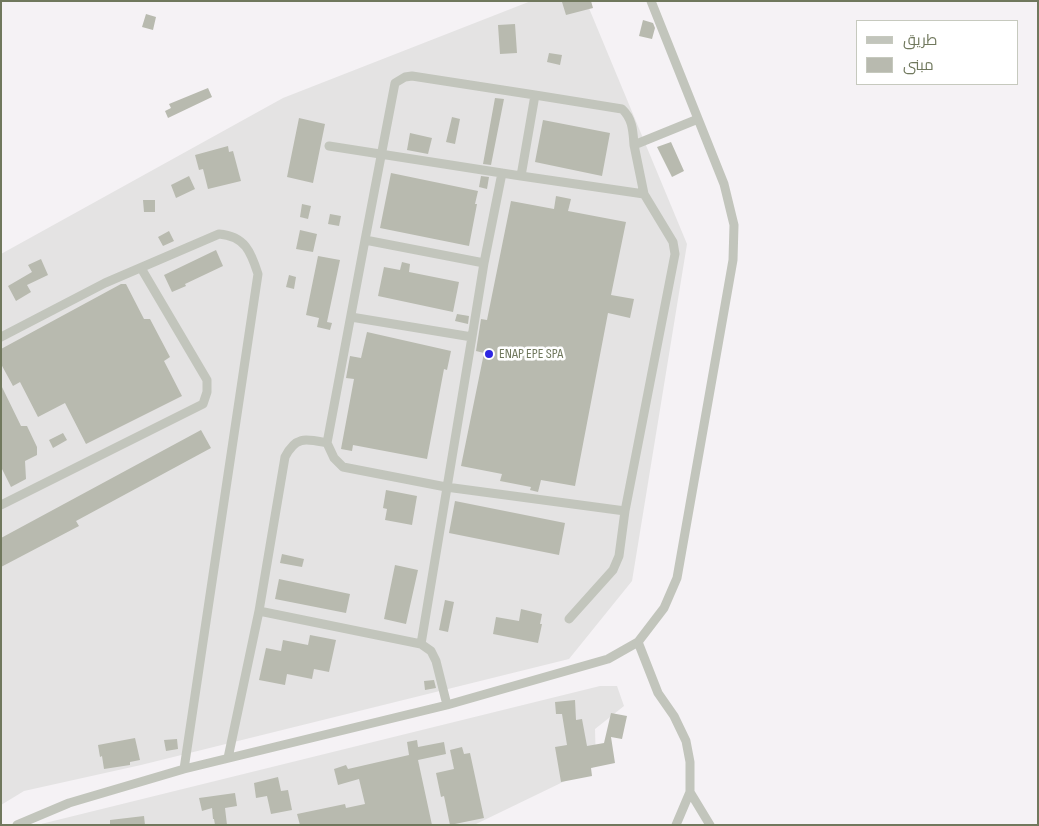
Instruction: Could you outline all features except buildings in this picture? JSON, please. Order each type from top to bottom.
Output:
[{"type":"street","points":[[17,825],[69,802],[184,769],[447,705],[608,659],[638,642],[664,608],[677,578],[733,260],[734,225],[724,184],[651,1]]},
{"type":"street","points":[[569,619],[613,570],[619,556],[625,511],[675,254],[672,242],[644,194],[634,145],[632,124],[629,115],[622,110],[412,76],[405,77],[395,83],[327,443],[334,458],[343,467],[446,487],[625,511]]},
{"type":"street","points":[[521,176],[535,95]]},
{"type":"street","points":[[634,145],[698,119]]},
{"type":"street","points":[[329,146],[644,194]]},
{"type":"street","points":[[421,644],[484,263],[502,173]]},
{"type":"street","points":[[1,337],[105,283],[219,234],[230,235],[241,241],[252,256],[258,274],[184,769]]},
{"type":"street","points":[[366,240],[484,263]]},
{"type":"street","points":[[1,505],[202,404],[207,392],[207,380],[141,268]]},
{"type":"street","points":[[351,317],[472,337]]},
{"type":"street","points":[[228,758],[259,612],[285,457],[289,448],[296,442],[307,439],[327,443]]},
{"type":"street","points":[[259,612],[421,644],[431,651],[436,661],[447,705]]},
{"type":"street","points":[[638,642],[658,692],[674,716],[686,741],[690,762],[690,792],[676,825]]},
{"type":"street","points":[[690,792],[710,825]]},
{"type":"shaded area","points":[[531,1],[586,1],[687,244],[632,581],[569,659],[141,765],[24,791],[1,805],[1,254],[283,98]]},
{"type":"shaded area","points":[[600,686],[617,686],[624,706],[595,729],[596,766],[474,825],[37,825]]},
{"type":"place","name":"ENAP EPE SPA","points":[[489,354]]}]
